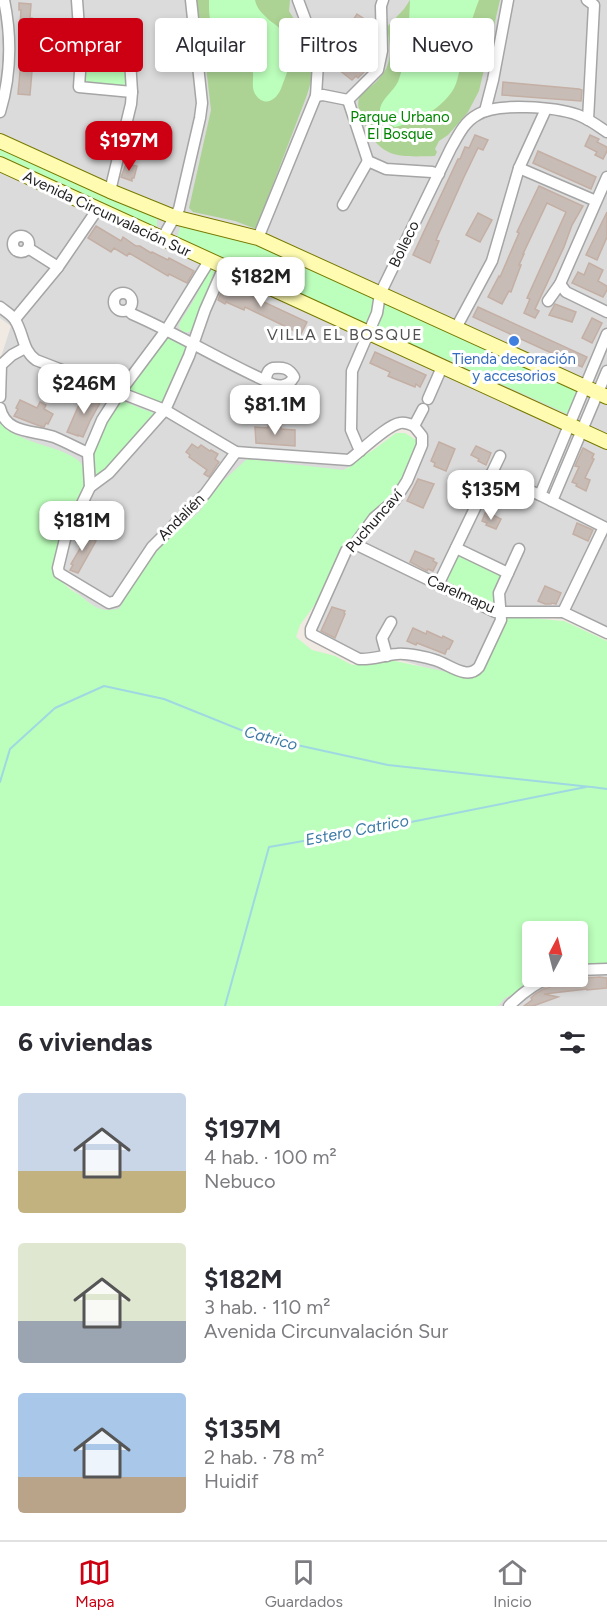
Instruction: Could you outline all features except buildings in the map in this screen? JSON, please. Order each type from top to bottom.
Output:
[{"type":"main road","name":"Avenida Circunvalación Sur","points":[[0,141],[174,217],[258,238],[597,392]]},
{"type":"main road","name":"Avenida Circunvalación Sur","points":[[0,164],[607,442]]},
{"type":"street","points":[[0,112],[7,82],[10,49],[4,0]]},
{"type":"street","points":[[76,0],[78,18]]},
{"type":"street","points":[[162,239],[178,209],[202,103],[191,0]]},
{"type":"street","points":[[258,238],[316,96],[317,51],[298,0]]},
{"type":"street","points":[[348,100],[378,70],[382,51],[381,6],[383,0]]},
{"type":"street","points":[[485,111],[508,0]]},
{"type":"street","points":[[587,0],[594,5],[588,120]]},
{"type":"street","points":[[80,72],[79,87],[132,92]]},
{"type":"street","points":[[111,191],[131,104],[131,72]]},
{"type":"street","points":[[316,96],[348,100]]},
{"type":"street","points":[[343,205],[368,161],[348,100]]},
{"type":"street","points":[[485,111],[498,107],[546,109],[578,115],[607,132]]},
{"type":"street","points":[[456,328],[492,261],[519,168],[546,109]]},
{"type":"street","name":"Bolleco","points":[[360,451],[351,430],[352,371],[377,313],[380,294],[462,128],[475,115],[485,111]]},
{"type":"street","points":[[368,161],[386,169],[439,174]]},
{"type":"street","points":[[519,168],[596,201]]},
{"type":"street","points":[[548,301],[560,284],[607,177]]},
{"type":"street","points":[[15,319],[58,267],[97,210]]},
{"type":"street","points":[[28,248],[58,267]]},
{"type":"street","name":"Andalién","points":[[90,487],[88,453],[102,420],[167,329],[209,261]]},
{"type":"street","name":"Andalién","points":[[224,267],[165,410],[109,473],[90,487],[65,539],[58,568],[59,573],[109,603],[116,601],[152,547],[206,494],[236,452]]},
{"type":"street","points":[[560,284],[566,292],[607,312]]},
{"type":"street","points":[[0,307],[15,319],[25,348],[36,360],[165,410],[236,452],[349,460],[386,430],[399,423],[409,423],[414,426],[442,367]]},
{"type":"street","points":[[128,310],[266,381]]},
{"type":"street","points":[[597,392],[607,334]]},
{"type":"street","points":[[0,397],[1,365],[12,355],[25,348]]},
{"type":"street","points":[[540,495],[607,371]]},
{"type":"street","points":[[0,408],[5,420],[15,428],[53,437],[88,453]]},
{"type":"street","name":"Puchuncaví","points":[[387,656],[359,659],[311,634],[311,629],[346,551],[355,544],[374,518],[395,500],[407,481],[423,441],[420,431],[414,426]]},
{"type":"street","points":[[552,501],[576,427]]},
{"type":"street","points":[[438,585],[500,456]]},
{"type":"street","points":[[491,474],[605,526],[563,612]]},
{"type":"street","name":"Carelmapu","points":[[355,544],[495,612],[563,612],[607,633]]},
{"type":"street","points":[[456,548],[508,573]]},
{"type":"street","points":[[391,622],[382,638],[387,656],[398,654],[435,659],[466,673],[473,672],[479,667],[501,620],[499,593],[519,549]]},
{"type":"street","points":[[588,970],[607,969]]},
{"type":"street","points":[[508,1006],[531,987]]},
{"type":"shaded area","points":[[0,0],[607,0],[607,636],[564,619],[510,614],[466,680],[394,658],[353,662],[312,641],[307,631],[356,538],[372,511],[398,488],[415,450],[416,438],[413,430],[405,427],[397,428],[350,466],[111,620],[54,575],[0,420],[0,360],[11,326],[0,318]]},
{"type":"shaded area","points":[[607,951],[607,1006],[484,1006],[522,982],[522,987],[588,987],[588,953]]},
{"type":"green space","name":"Parque Urbano El Bosque","points":[[196,0],[290,0],[289,11],[293,18],[279,18],[279,72],[312,72],[307,95],[256,229],[235,221],[193,212],[189,208],[211,110],[207,72],[267,72],[267,18],[199,18]]},
{"type":"green space","points":[[209,0],[255,0],[267,18],[210,18]]},
{"type":"green space","name":"Parque Urbano El Bosque","points":[[410,0],[500,0],[494,26],[494,18],[396,18]]},
{"type":"green space","points":[[410,0],[479,0],[473,18],[409,18]]},
{"type":"green space","points":[[267,18],[279,28],[279,72],[287,72],[278,95],[267,101],[259,98],[253,87],[253,73],[267,72]]},
{"type":"green space","name":"Parque Urbano El Bosque","points":[[390,24],[390,50],[387,27]]},
{"type":"green space","name":"Parque Urbano El Bosque","points":[[390,57],[390,72],[483,72],[479,91],[468,112],[448,135],[439,141],[435,149],[437,152],[435,156],[391,153],[376,143],[369,133],[358,101],[361,94],[381,76]]},
{"type":"green space","points":[[85,72],[128,72],[129,83],[126,87],[85,83]]},
{"type":"green space","points":[[401,72],[459,72],[453,90],[442,103],[428,114],[395,127],[383,119],[380,111],[383,102],[397,83]]},
{"type":"green space","points":[[0,146],[157,218],[157,226],[151,229],[0,158]]},
{"type":"green space","points":[[182,222],[255,242],[378,298],[368,327],[176,240]]},
{"type":"green space","points":[[211,267],[215,269],[193,329],[183,332],[179,324]]},
{"type":"green space","points":[[385,301],[581,391],[572,416],[375,327]]},
{"type":"green space","points":[[171,337],[188,348],[166,401],[160,404],[133,394],[130,384]]},
{"type":"green space","points":[[122,401],[156,414],[108,469],[97,476],[91,469],[97,442],[106,421]]},
{"type":"green space","points":[[0,422],[7,430],[18,436],[68,454],[83,466],[85,473],[84,507],[64,553],[60,571],[61,579],[66,586],[95,607],[105,610],[119,609],[142,569],[168,539],[199,512],[223,481],[247,459],[343,470],[396,433],[405,433],[416,440],[417,452],[396,489],[367,518],[368,525],[300,625],[296,637],[312,650],[335,656],[352,665],[390,660],[471,677],[481,662],[497,615],[564,621],[607,641],[607,967],[588,968],[588,921],[522,921],[522,987],[527,987],[505,998],[498,1006],[0,1006]]},
{"type":"green space","points":[[459,554],[501,573],[503,577],[496,603],[493,605],[450,586],[447,579]]},
{"type":"waterway","name":"Catrico","points":[[0,782],[10,749],[55,708],[104,686],[164,699],[256,736],[388,765],[591,787]]},
{"type":"waterway","name":"Estero Catrico","points":[[225,1006],[269,847],[401,824],[586,787]]},
{"type":"waterway","name":"Estero Catrico","points":[[592,787],[607,789]]},
{"type":"place","name":"Tienda decoración y accesorios","points":[[514,341]]},
{"type":"district","name":"VILLA EL BOSQUE","points":[[345,334]]}]
